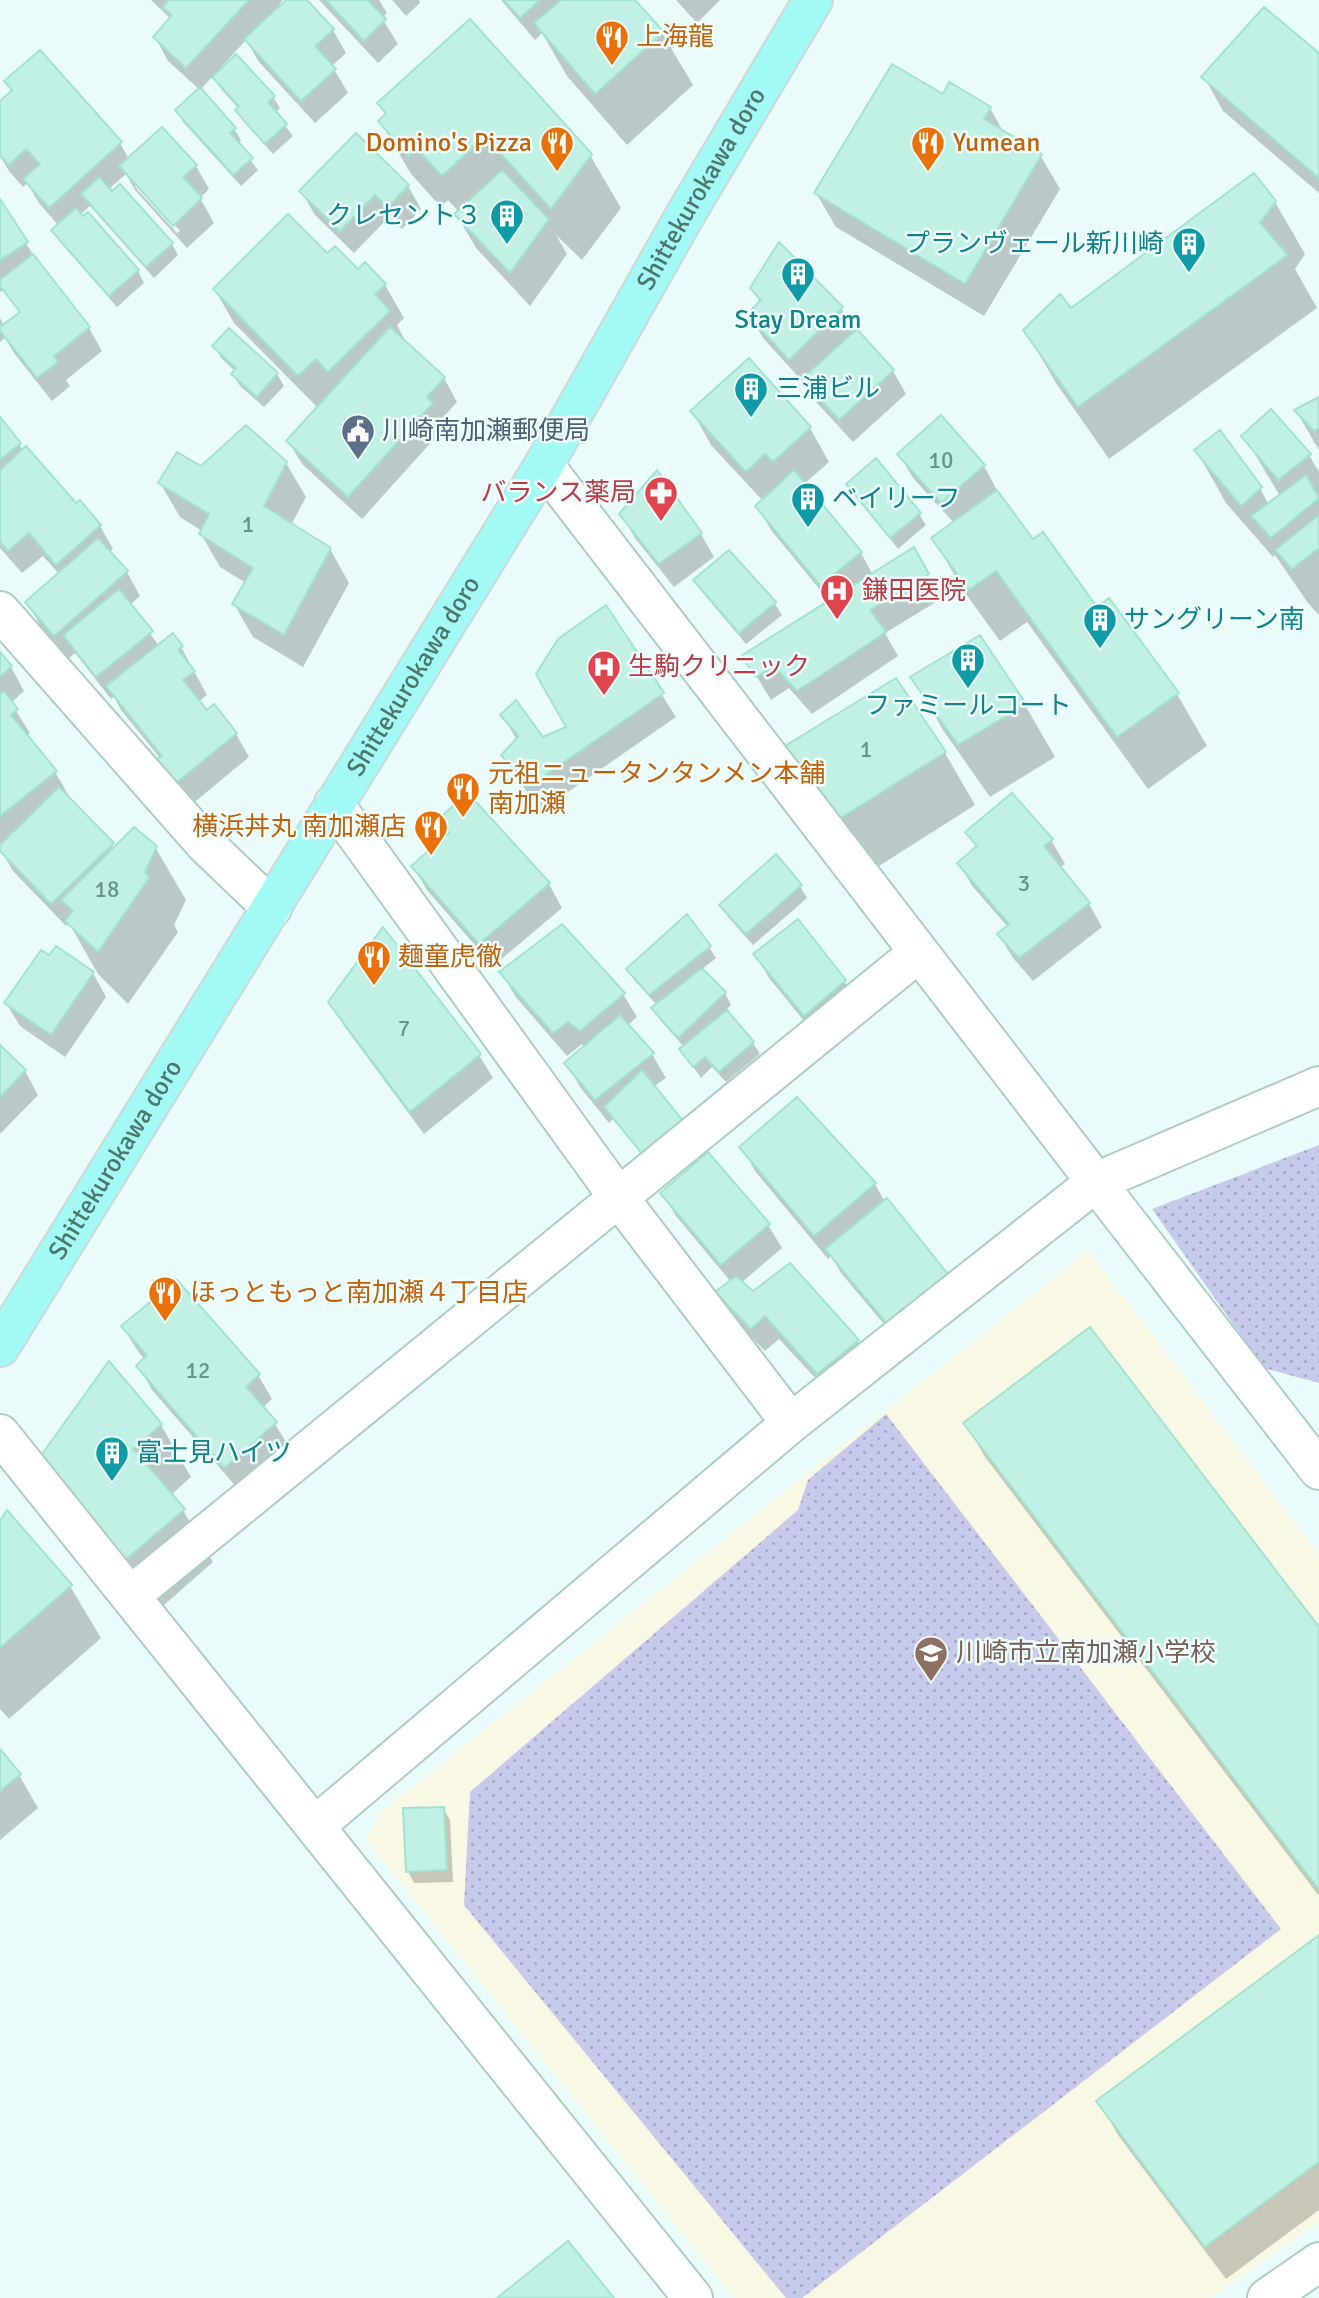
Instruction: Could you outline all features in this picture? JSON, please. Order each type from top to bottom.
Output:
[{"type":"main road","name":"Shittekurokawa doro","points":[[0,1347],[544,465],[684,216],[813,0]]},
{"type":"street","points":[[544,465],[1319,1470]]},
{"type":"street","points":[[0,611],[205,844],[272,908]]},
{"type":"street","points":[[334,804],[619,1198],[791,1423]]},
{"type":"street","points":[[130,1596],[918,953]]},
{"type":"street","points":[[315,1826],[791,1423],[1096,1182],[1319,1086]]},
{"type":"street","points":[[0,1434],[693,2298]]},
{"type":"street","points":[[1267,2298],[1319,2262]]},
{"type":"shaded area","points":[[1319,1145],[1319,1383],[1264,1368],[1152,1209]]},
{"type":"shaded area","name":"川崎市立南加瀬小学校","points":[[1088,1250],[1319,1555],[1319,2222],[1210,2298],[734,2298],[365,1839],[382,1811]]},
{"type":"shaded area","points":[[886,1414],[1281,1929],[802,2298],[786,2298],[464,1905],[470,1792],[798,1510],[808,1480]]},
{"type":"building","points":[[169,0],[249,0],[186,68],[153,37],[172,15],[162,7]]},
{"type":"building","points":[[286,0],[307,0],[334,29],[315,46],[336,69],[301,101],[244,39]]},
{"type":"building","points":[[326,0],[367,0],[386,19],[364,41]]},
{"type":"building","points":[[504,0],[540,0],[520,18]]},
{"type":"building","points":[[561,0],[635,0],[664,32],[595,94],[534,23]]},
{"type":"building","points":[[1264,7],[1319,53],[1319,178],[1201,77]]},
{"type":"building","points":[[470,19],[592,154],[551,209],[485,136],[442,176],[417,149],[409,156],[378,121],[386,113],[377,103]]},
{"type":"building","points":[[40,50],[122,142],[49,208],[23,179],[40,164],[26,149],[9,165],[0,155],[0,101],[12,90],[4,81]]},
{"type":"building","points":[[236,54],[275,96],[268,102],[287,124],[265,144],[235,110],[239,106],[212,77]]},
{"type":"building","name":"Yumean","points":[[892,64],[943,94],[949,82],[991,107],[984,119],[1042,154],[965,284],[814,193]]},
{"type":"building","points":[[200,87],[236,128],[230,133],[253,158],[233,175],[175,110]]},
{"type":"building","points":[[162,127],[197,165],[183,177],[202,198],[173,226],[119,166]]},
{"type":"building","points":[[356,133],[409,185],[388,207],[375,195],[340,231],[299,191]]},
{"type":"building","name":"クレセント３","points":[[502,170],[549,219],[510,273],[454,214]]},
{"type":"building","name":"プランヴェール新川崎","points":[[1254,173],[1276,201],[1260,223],[1288,255],[1078,407],[1023,330],[1060,294],[1071,308]]},
{"type":"building","points":[[99,177],[112,191],[120,184],[173,243],[146,267],[81,194]]},
{"type":"building","points":[[0,199],[28,242],[0,260]]},
{"type":"building","points":[[76,208],[83,216],[88,212],[139,270],[109,296],[51,230]]},
{"type":"building","points":[[288,214],[327,253],[335,246],[358,269],[365,262],[386,284],[375,294],[390,311],[328,372],[316,359],[298,376],[213,289]]},
{"type":"building","name":"Stay Dream","points":[[779,242],[843,307],[789,360],[747,314],[761,300],[750,288]]},
{"type":"building","points":[[33,254],[90,327],[54,356],[58,362],[37,378],[0,331],[0,327],[20,312],[0,286],[0,280]]},
{"type":"building","points":[[390,327],[445,377],[427,397],[433,403],[348,497],[286,441]]},
{"type":"building","points":[[229,328],[278,373],[257,397],[231,374],[236,368],[212,346]]},
{"type":"building","points":[[857,329],[894,370],[839,420],[802,379]]},
{"type":"building","name":"三浦ビル","points":[[749,358],[811,427],[773,462],[765,454],[746,472],[690,411]]},
{"type":"building","points":[[1319,397],[1319,428],[1314,431],[1294,410]]},
{"type":"building","points":[[1271,409],[1311,454],[1278,480],[1241,436]]},
{"type":"building","points":[[941,415],[985,465],[941,503],[897,454]]},
{"type":"building","points":[[0,417],[21,443],[0,460]]},
{"type":"building","points":[[246,425],[287,462],[264,506],[331,548],[284,635],[232,604],[253,568],[199,534],[209,514],[158,483],[177,452],[201,466]]},
{"type":"building","points":[[1220,430],[1262,487],[1241,506],[1194,450]]},
{"type":"building","points":[[26,446],[76,503],[80,500],[101,525],[56,565],[29,533],[8,551],[0,542],[0,470]]},
{"type":"building","points":[[876,458],[921,513],[890,538],[846,484]]},
{"type":"building","name":"バランス薬局","points":[[657,470],[702,533],[659,564],[619,514]]},
{"type":"building","name":"ベイリーフ","points":[[794,470],[862,552],[820,585],[755,506]]},
{"type":"building","points":[[1306,475],[1319,498],[1271,538],[1251,516]]},
{"type":"building","name":"サングリーン南","points":[[997,490],[1033,539],[1043,532],[1097,607],[1109,598],[1179,693],[1117,737],[996,571],[969,590],[931,538]]},
{"type":"building","points":[[1319,515],[1319,548],[1292,569],[1275,550]]},
{"type":"building","points":[[98,538],[128,571],[54,636],[25,602]]},
{"type":"building","name":"鎌田医院","points":[[914,547],[929,574],[870,610],[886,632],[797,691],[774,666],[756,677],[741,656]]},
{"type":"building","points":[[729,550],[776,602],[739,633],[693,580]]},
{"type":"building","points":[[119,589],[153,631],[96,677],[63,635]]},
{"type":"building","name":"生駒クリニック","points":[[606,605],[664,693],[528,787],[501,755],[519,736],[500,715],[516,700],[543,737],[566,727],[536,674],[558,639]]},
{"type":"building","points":[[173,633],[183,646],[178,650],[195,671],[183,680],[207,710],[214,704],[237,733],[176,783],[157,759],[162,756],[106,686]]},
{"type":"building","name":"ファミールコート","points":[[980,635],[1026,704],[958,745],[910,677]]},
{"type":"building","points":[[0,652],[12,666],[0,677]]},
{"type":"building","points":[[896,678],[946,752],[839,819],[785,746]]},
{"type":"building","points":[[4,691],[18,709],[11,715],[57,771],[0,816],[0,694]]},
{"type":"building","points":[[59,787],[114,843],[51,904],[0,851],[0,845]]},
{"type":"building","points":[[468,793],[550,883],[479,944],[411,866],[449,833],[437,820]]},
{"type":"building","points":[[1012,793],[1053,839],[1044,846],[1090,903],[1019,958],[997,934],[1009,924],[957,863],[977,846],[965,832]]},
{"type":"building","points":[[134,827],[157,846],[145,872],[149,878],[98,952],[65,921],[73,911],[61,900]]},
{"type":"building","points":[[776,854],[802,885],[746,934],[719,905]]},
{"type":"building","points":[[687,914],[711,946],[649,995],[626,969]]},
{"type":"building","points":[[798,919],[846,980],[804,1016],[753,954]]},
{"type":"building","points":[[562,924],[625,993],[580,1031],[568,1022],[553,1033],[499,972]]},
{"type":"building","points":[[383,927],[481,1054],[410,1112],[328,1002]]},
{"type":"building","points":[[56,946],[94,972],[51,1035],[4,1003],[41,950],[49,955]]},
{"type":"building","points":[[702,968],[726,992],[678,1038],[651,1008]]},
{"type":"building","points":[[727,1010],[754,1042],[719,1072],[705,1057],[693,1067],[679,1049]]},
{"type":"building","points":[[620,1015],[654,1053],[595,1100],[564,1063]]},
{"type":"building","points":[[0,1045],[26,1070],[0,1097]]},
{"type":"building","points":[[642,1070],[683,1121],[644,1156],[604,1107]]},
{"type":"building","points":[[797,1097],[876,1183],[814,1236],[739,1147]]},
{"type":"building","points":[[708,1152],[770,1224],[721,1265],[660,1193]]},
{"type":"building","points":[[887,1198],[951,1278],[889,1326],[825,1249]]},
{"type":"building","points":[[790,1263],[859,1340],[817,1374],[765,1316],[751,1329],[715,1292],[736,1276],[753,1291]]},
{"type":"building","points":[[177,1280],[260,1374],[246,1387],[277,1422],[224,1468],[136,1366],[147,1355],[121,1326]]},
{"type":"building","points":[[1090,1327],[1319,1627],[1319,1890],[963,1423]]},
{"type":"building","name":"富士見ハイツ","points":[[109,1361],[162,1424],[133,1449],[185,1509],[124,1561],[40,1457]]},
{"type":"building","points":[[7,1510],[72,1585],[0,1648],[0,1521]]},
{"type":"building","points":[[0,1749],[21,1774],[0,1791]]},
{"type":"building","points":[[444,1807],[447,1870],[406,1872],[403,1808]]},
{"type":"building","points":[[1319,1935],[1319,2162],[1205,2247],[1096,2101]]},
{"type":"building","points":[[568,2241],[614,2298],[497,2298]]},
{"type":"place","name":"上海龍","points":[[612,67]]},
{"type":"place","name":"Domino's Pizza","points":[[557,173]]},
{"type":"place","name":"Yumean","points":[[928,173]]},
{"type":"place","name":"クレセント３","points":[[507,246]]},
{"type":"place","name":"プランヴェール新川崎","points":[[1189,274]]},
{"type":"place","name":"Stay Dream","points":[[798,304]]},
{"type":"place","name":"三浦ビル","points":[[751,419]]},
{"type":"place","name":"川崎南加瀬郵便局","points":[[358,461]]},
{"type":"place","name":"バランス薬局","points":[[661,523]]},
{"type":"place","name":"ベイリーフ","points":[[808,529]]},
{"type":"place","name":"鎌田医院","points":[[837,621]]},
{"type":"place","name":"サングリーン南","points":[[1100,650]]},
{"type":"place","name":"ファミールコート","points":[[968,690]]},
{"type":"place","name":"生駒クリニック","points":[[604,697]]},
{"type":"place","name":"元祖ニュータンタンメン本舗 南加瀬","points":[[463,819]]},
{"type":"place","name":"横浜丼丸 南加瀬店","points":[[431,857]]},
{"type":"place","name":"麺童虎徹","points":[[374,987]]},
{"type":"place","name":"ほっともっと南加瀬４丁目店","points":[[165,1323]]},
{"type":"place","name":"富士見ハイツ","points":[[112,1483]]},
{"type":"place","name":"川崎市立南加瀬小学校","points":[[931,1683]]}]
